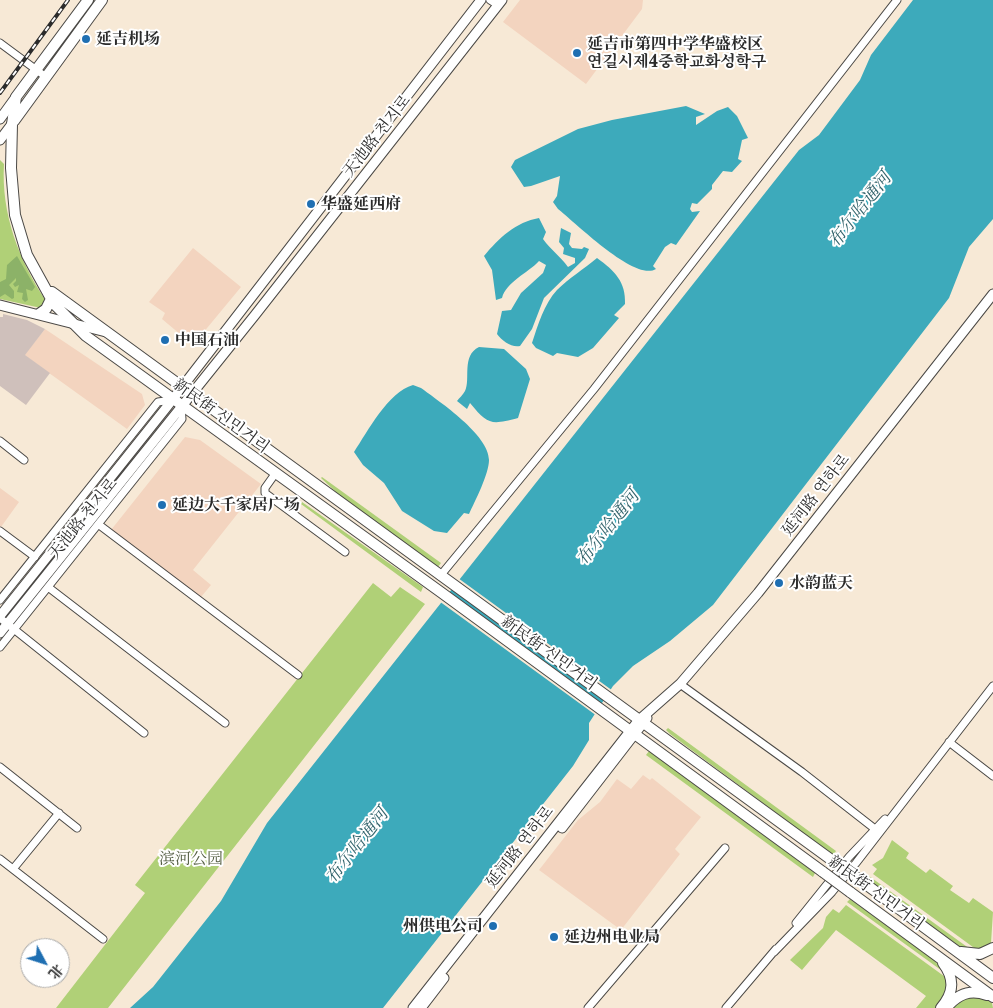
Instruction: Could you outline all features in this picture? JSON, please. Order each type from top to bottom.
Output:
[{"type":"highway","points":[[16,97],[88,0]]},
{"type":"highway","points":[[12,124],[102,0]]},
{"type":"highway","name":"新民街 신민거리","points":[[16,97],[12,124],[11,168],[13,204],[19,233],[30,262],[51,299],[74,325],[172,400],[442,593],[993,997]]},
{"type":"highway","points":[[0,155],[11,168]]},
{"type":"highway","name":"新民街 신민거리","points":[[41,281],[57,298],[192,392],[619,707],[833,860],[993,978]]},
{"type":"highway","points":[[39,314],[46,309],[51,299]]},
{"type":"highway","points":[[429,584],[439,574]]},
{"type":"highway","points":[[955,950],[974,955],[993,948]]},
{"type":"highway","points":[[934,953],[952,979],[948,998],[941,1008]]},
{"type":"highway","points":[[946,1008],[954,998],[967,993],[978,992],[993,997]]},
{"type":"main road","name":"天池路 천지로","points":[[0,633],[6,621],[172,400],[480,0]]},
{"type":"main road","name":"天池路 천지로","points":[[6,621],[181,406],[497,2]]},
{"type":"main road","points":[[0,119],[16,97]]},
{"type":"main road","points":[[0,140],[12,124]]},
{"type":"main road","name":"延河路 연하로","points":[[421,1008],[640,722],[680,684],[758,593],[993,294]]},
{"type":"main road","name":"新民街 신민거리","points":[[0,305],[39,314],[86,336]]},
{"type":"main road","name":"新民街 신민거리","points":[[52,319],[106,332]]},
{"type":"main road","name":"延河路 연하로","points":[[413,1008],[632,733]]},
{"type":"street","points":[[439,574],[594,389],[897,0]]},
{"type":"street","points":[[0,43],[46,77]]},
{"type":"street","name":"天池路 천지로","points":[[0,600],[158,402],[172,400]]},
{"type":"street","name":"天池路 천지로","points":[[0,647],[6,621],[48,587],[182,419],[181,406]]},
{"type":"street","points":[[0,441],[24,460]]},
{"type":"street","points":[[275,474],[265,488],[265,493],[345,552]]},
{"type":"street","points":[[98,524],[298,675]]},
{"type":"street","points":[[0,531],[34,557]]},
{"type":"street","points":[[48,587],[225,723]]},
{"type":"street","points":[[6,621],[144,733]]},
{"type":"street","points":[[680,684],[802,772],[875,829]]},
{"type":"street","points":[[774,952],[832,892],[993,686]]},
{"type":"street","points":[[949,742],[993,776]]},
{"type":"street","points":[[0,767],[77,828]]},
{"type":"street","points":[[726,1008],[774,952],[825,887],[912,789]]},
{"type":"street","points":[[13,869],[59,813]]},
{"type":"street","points":[[588,1008],[725,848]]},
{"type":"street","points":[[0,859],[103,939]]},
{"type":"shaded area","name":"延吉市第四中学华盛校区 연길시제4중학교화성학구","points":[[520,0],[643,0],[642,9],[586,84],[503,22]]},
{"type":"shaded area","points":[[193,248],[241,287],[193,345],[162,319],[165,313],[149,302]]},
{"type":"shaded area","points":[[3,314],[27,320],[45,329],[25,355],[50,373],[26,405],[0,386],[0,317],[3,317]]},
{"type":"shaded area","points":[[45,329],[142,394],[145,405],[127,429],[24,355]]},
{"type":"shaded area","points":[[185,437],[200,440],[261,484],[193,570],[211,585],[201,597],[111,530]]},
{"type":"shaded area","points":[[0,488],[19,502],[1,527],[0,526]]},
{"type":"shaded area","points":[[643,775],[650,780],[652,778],[701,817],[675,849],[680,854],[621,930],[539,870],[578,820],[600,802],[617,779],[631,789]]},
{"type":"green space","points":[[0,160],[4,164],[5,201],[9,219],[20,253],[46,301],[41,308],[0,299]]},
{"type":"green space","points":[[17,256],[35,287],[32,291],[26,289],[28,300],[25,302],[22,299],[23,293],[17,292],[19,285],[15,287],[13,284],[16,278],[9,285],[14,291],[14,298],[12,299],[5,294],[0,297],[0,282],[6,279],[7,265]]},
{"type":"green space","points":[[322,477],[441,563],[438,567],[338,494]]},
{"type":"green space","points":[[302,502],[423,587],[421,592],[301,504]]},
{"type":"green space","name":"滨河公园","points":[[373,583],[391,597],[400,587],[425,604],[108,1008],[56,1008],[145,893],[135,885]]},
{"type":"green space","points":[[668,728],[836,851],[833,855],[670,734],[666,730]]},
{"type":"green space","points":[[649,751],[815,873],[813,877],[646,755]]},
{"type":"green space","points":[[892,840],[909,853],[906,858],[926,873],[930,869],[953,886],[950,890],[969,903],[973,898],[993,912],[991,943],[977,950],[873,874],[877,869],[872,865],[883,858]]},
{"type":"green space","points":[[869,876],[970,949],[959,946],[867,879]]},
{"type":"green space","points":[[850,899],[934,960],[945,973],[847,902]]},
{"type":"green space","points":[[846,905],[948,979],[943,1000],[936,1008],[916,1008],[926,996],[836,930],[802,970],[790,960],[823,928],[826,917],[833,909],[839,913]]},
{"type":"green space","points":[[980,995],[992,1003],[993,1008],[953,1008],[963,999]]},
{"type":"water","name":"布尔哈通河","points":[[913,0],[993,0],[993,219],[969,247],[949,298],[713,605],[670,641],[633,666],[613,686],[589,723],[589,740],[573,766],[383,1008],[130,1008],[153,987],[221,901],[267,823],[799,150],[819,135],[860,80],[871,55]]},
{"type":"water","points":[[686,106],[705,114],[696,117],[696,125],[717,111],[728,107],[737,116],[748,138],[742,140],[738,159],[742,161],[732,172],[723,171],[712,185],[712,189],[697,204],[692,203],[690,209],[692,212],[700,211],[676,245],[671,243],[665,247],[653,266],[656,269],[646,271],[634,267],[591,238],[558,209],[553,202],[557,196],[560,176],[524,187],[511,167],[515,160],[578,129],[612,120]]},
{"type":"water","points":[[539,218],[546,232],[543,239],[568,267],[575,263],[575,258],[563,254],[564,248],[559,242],[561,228],[571,233],[569,244],[572,248],[582,249],[584,247],[589,249],[585,258],[544,298],[532,329],[520,346],[514,346],[504,341],[497,334],[502,311],[511,310],[521,293],[543,273],[546,265],[539,261],[508,287],[502,298],[496,300],[492,270],[484,256],[515,227]]},
{"type":"water","points":[[597,258],[614,272],[624,289],[625,304],[614,315],[619,318],[593,348],[578,357],[557,353],[553,356],[536,348],[532,343],[542,315],[552,296],[566,281]]},
{"type":"water","points":[[479,347],[504,349],[526,369],[530,379],[518,418],[502,422],[491,421],[481,416],[470,403],[467,409],[457,401],[467,386],[470,356]]},
{"type":"water","points":[[413,385],[421,388],[462,420],[481,440],[487,450],[489,460],[487,473],[469,514],[464,513],[447,533],[434,531],[402,511],[384,483],[363,465],[354,452],[379,413],[395,395]]},
{"type":"pier","points":[[458,578],[613,691],[606,702],[450,588]]},
{"type":"pier","points":[[448,591],[604,705],[597,716],[439,601]]},
{"type":"railway","points":[[0,93],[68,0]]},
{"type":"place","name":"延吉机场","points":[[86,39]]},
{"type":"place","name":"延吉市第四中学华盛校区 연길시제4중학교화성학구","points":[[577,53]]},
{"type":"place","name":"华盛延西府","points":[[311,204]]},
{"type":"place","name":"中国石油","points":[[165,340]]},
{"type":"place","name":"延边大千家居广场","points":[[162,505]]},
{"type":"place","name":"水韵蓝天","points":[[779,583]]},
{"type":"place","name":"州供电公司","points":[[493,926]]},
{"type":"place","name":"延边州电业局","points":[[554,937]]}]
